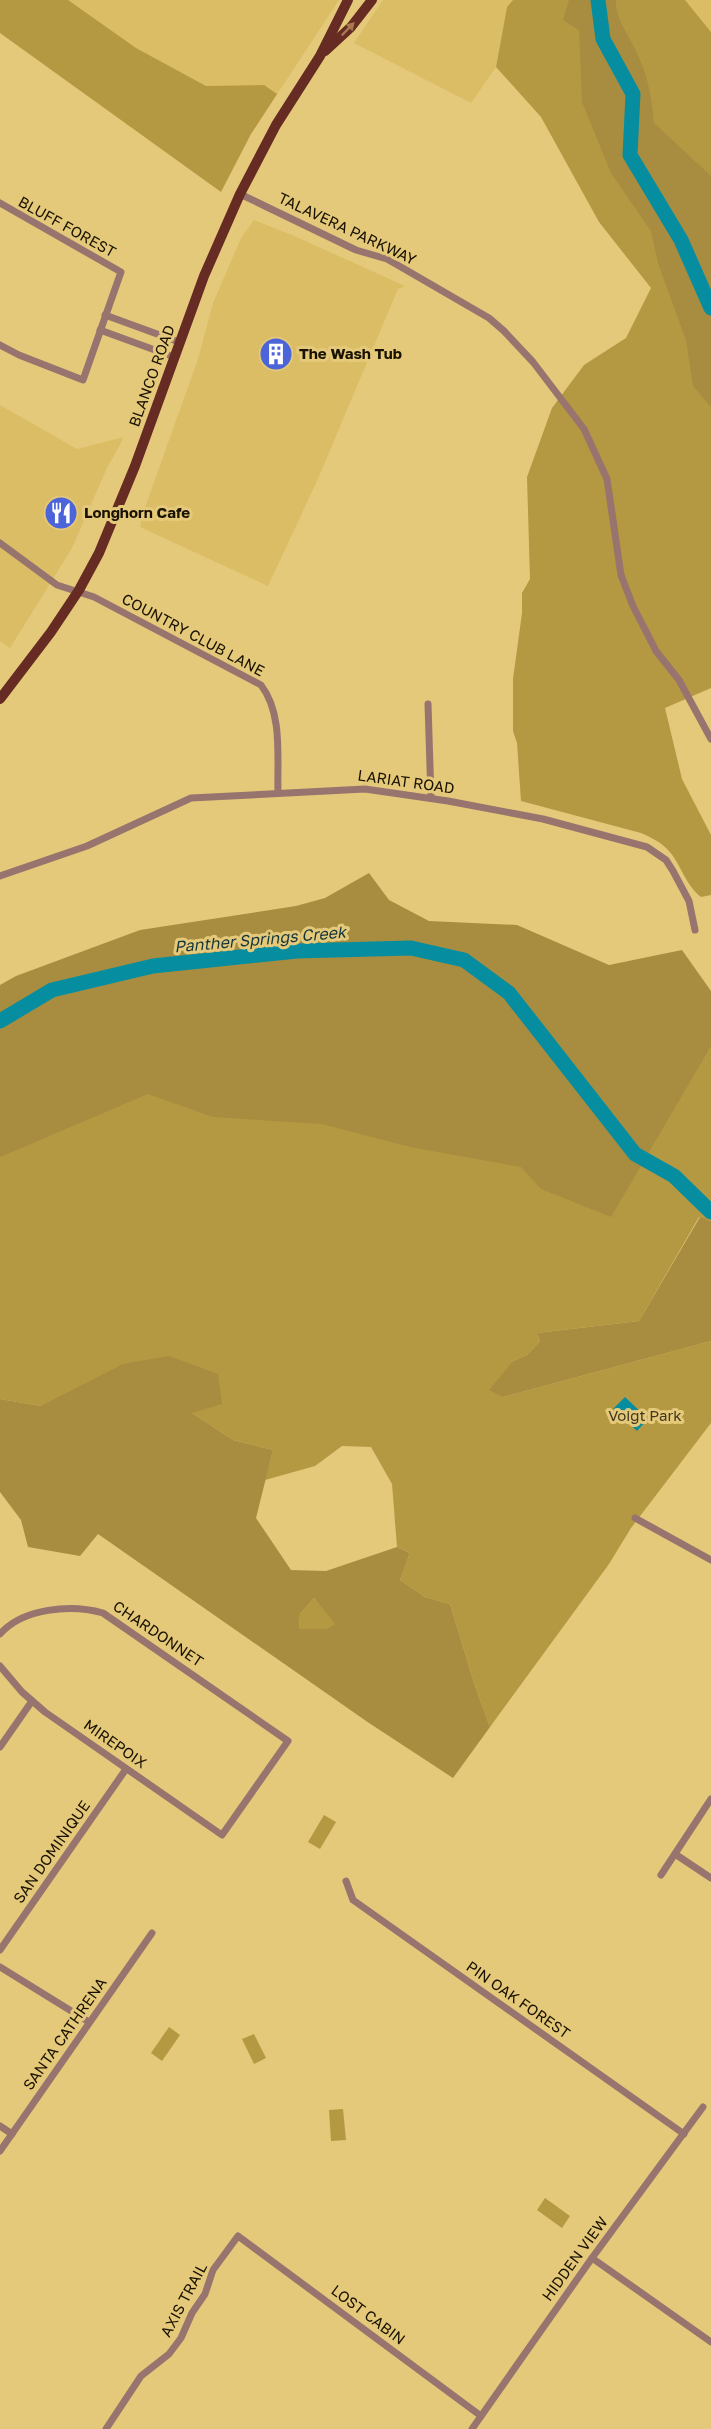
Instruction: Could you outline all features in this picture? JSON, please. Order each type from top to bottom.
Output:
[{"type":"main road","name":"BLANCO ROAD","points":[[0,699],[51,632],[79,590],[112,524],[204,276],[240,194],[276,125],[320,56],[348,0]]},
{"type":"main road","name":"BLANCO ROAD","points":[[320,56],[369,2]]},
{"type":"street","name":"TALAVERA PARKWAY","points":[[240,194],[356,250],[387,259],[401,267],[489,318],[532,362],[584,429],[607,479],[621,575],[633,606],[656,651],[679,680],[711,739]]},
{"type":"street","name":"BLUFF FOREST","points":[[0,203],[122,272],[105,315]]},
{"type":"street","points":[[0,345],[19,356],[83,380],[105,315],[179,342]]},
{"type":"street","points":[[124,339],[130,324]]},
{"type":"street","points":[[100,330],[174,357]]},
{"type":"street","name":"COUNTRY CLUB LANE","points":[[0,543],[57,585],[79,590],[261,685],[270,696],[275,714],[278,792]]},
{"type":"street","points":[[428,704],[431,798]]},
{"type":"street","name":"LARIAT ROAD","points":[[0,876],[87,846],[191,798],[365,789],[431,798],[543,819],[647,847],[666,860],[673,871],[689,901],[695,930]]},
{"type":"street","points":[[635,1518],[711,1560]]},
{"type":"street","name":"CHARDONNET","points":[[0,1634],[19,1619],[34,1613],[78,1608],[103,1613],[288,1741],[222,1835]]},
{"type":"street","name":"MIREPOIX","points":[[0,1666],[32,1701],[222,1835]]},
{"type":"street","points":[[0,1747],[32,1701]]},
{"type":"street","name":"SAN DOMINIQUE","points":[[0,1950],[126,1768]]},
{"type":"street","points":[[661,1875],[711,1799]]},
{"type":"street","points":[[675,1854],[711,1878]]},
{"type":"street","name":"PIN OAK FOREST","points":[[346,1881],[352,1900],[684,2133]]},
{"type":"street","name":"SANTA CATHRENA","points":[[0,2151],[152,1933]]},
{"type":"street","points":[[0,1967],[89,2022]]},
{"type":"street","name":"HIDDEN VIEW","points":[[472,2429],[592,2258],[703,2107]]},
{"type":"street","points":[[0,2126],[12,2134]]},
{"type":"street","name":"LOST CABIN","points":[[238,2236],[481,2416]]},
{"type":"street","name":"AXIS TRAIL","points":[[106,2429],[141,2376],[169,2354],[182,2338],[192,2313],[205,2294],[213,2270],[238,2236]]},
{"type":"street","points":[[592,2258],[711,2343]]},
{"type":"shaded area","points":[[57,0],[339,0],[251,134]]},
{"type":"shaded area","points":[[383,0],[513,0],[507,7],[496,67],[471,103],[354,43]]},
{"type":"shaded area","points":[[569,0],[616,0],[618,15],[646,76],[654,123],[711,176],[711,407],[693,386],[686,340],[658,263],[651,231],[611,173],[582,102],[579,30],[563,20]]},
{"type":"shaded area","points":[[685,0],[711,0],[711,32],[687,3]]},
{"type":"shaded area","points":[[254,220],[405,286],[398,289],[317,481],[268,586],[140,527],[198,359],[213,303],[241,238]]},
{"type":"shaded area","points":[[0,405],[77,449],[124,437],[106,470],[72,548],[10,648],[0,641]]},
{"type":"shaded area","points":[[369,873],[389,900],[429,921],[517,925],[609,965],[682,950],[711,991],[711,1046],[611,1217],[541,1189],[521,1167],[410,1147],[322,1124],[213,1117],[148,1094],[0,1157],[0,985],[16,976],[140,930],[296,906],[325,898]]},
{"type":"shaded area","points":[[700,1217],[711,1221],[711,1341],[503,1397],[489,1390],[513,1361],[527,1355],[540,1341],[537,1333],[639,1321]]},
{"type":"shaded area","points":[[169,1356],[218,1374],[222,1404],[192,1413],[233,1440],[273,1450],[256,1518],[291,1570],[326,1571],[397,1547],[410,1553],[400,1580],[425,1597],[450,1604],[490,1727],[453,1778],[369,1723],[98,1534],[80,1556],[28,1547],[21,1520],[0,1492],[0,1399],[41,1406],[123,1364]],"holes":[[[314,1598],[335,1624],[326,1629],[299,1629],[300,1614]]]},
{"type":"green space","points":[[0,0],[68,0],[136,48],[206,86],[264,85],[277,94],[251,134],[221,192],[0,33]]},
{"type":"green space","points":[[513,0],[685,0],[711,32],[711,688],[665,708],[682,779],[711,835],[711,895],[701,897],[695,892],[671,854],[663,846],[641,833],[521,801],[517,743],[513,731],[513,679],[522,613],[522,593],[530,579],[527,477],[552,408],[584,365],[626,338],[651,288],[599,222],[541,117],[496,67],[507,7]]},
{"type":"green space","name":"Voigt Park","points":[[711,1030],[711,1221],[699,1217],[639,1321],[537,1333],[540,1341],[527,1355],[513,1361],[503,1397],[711,1341],[711,1423],[631,1528],[609,1564],[490,1727],[450,1604],[425,1597],[400,1580],[410,1553],[397,1547],[392,1484],[371,1447],[342,1446],[315,1466],[265,1480],[273,1450],[233,1440],[192,1413],[41,1406],[0,1399],[0,1124],[52,1088]]},
{"type":"green space","points":[[314,1598],[336,1624],[326,1629],[299,1629],[300,1614]]},
{"type":"green space","points":[[324,1815],[336,1822],[320,1849],[308,1842]]},
{"type":"green space","points":[[169,2027],[180,2035],[162,2061],[151,2053]]},
{"type":"green space","points":[[254,2034],[266,2058],[254,2064],[242,2039]]},
{"type":"green space","points":[[343,2109],[346,2140],[331,2141],[329,2110]]},
{"type":"green space","points":[[545,2198],[570,2216],[562,2228],[537,2210]]},
{"type":"water","points":[[625,1397],[648,1419],[637,1431],[613,1409]]},
{"type":"waterway","name":"Panther Springs Creek","points":[[598,0],[603,39],[633,94],[630,155],[681,240],[711,308]]},
{"type":"waterway","name":"Panther Springs Creek","points":[[0,1021],[52,990],[153,966],[297,951],[411,948],[464,960],[509,993],[635,1154],[674,1176],[711,1212]]},
{"type":"place","name":"The Wash Tub","points":[[276,354]]},
{"type":"place","name":"Longhorn Cafe","points":[[61,513]]}]
